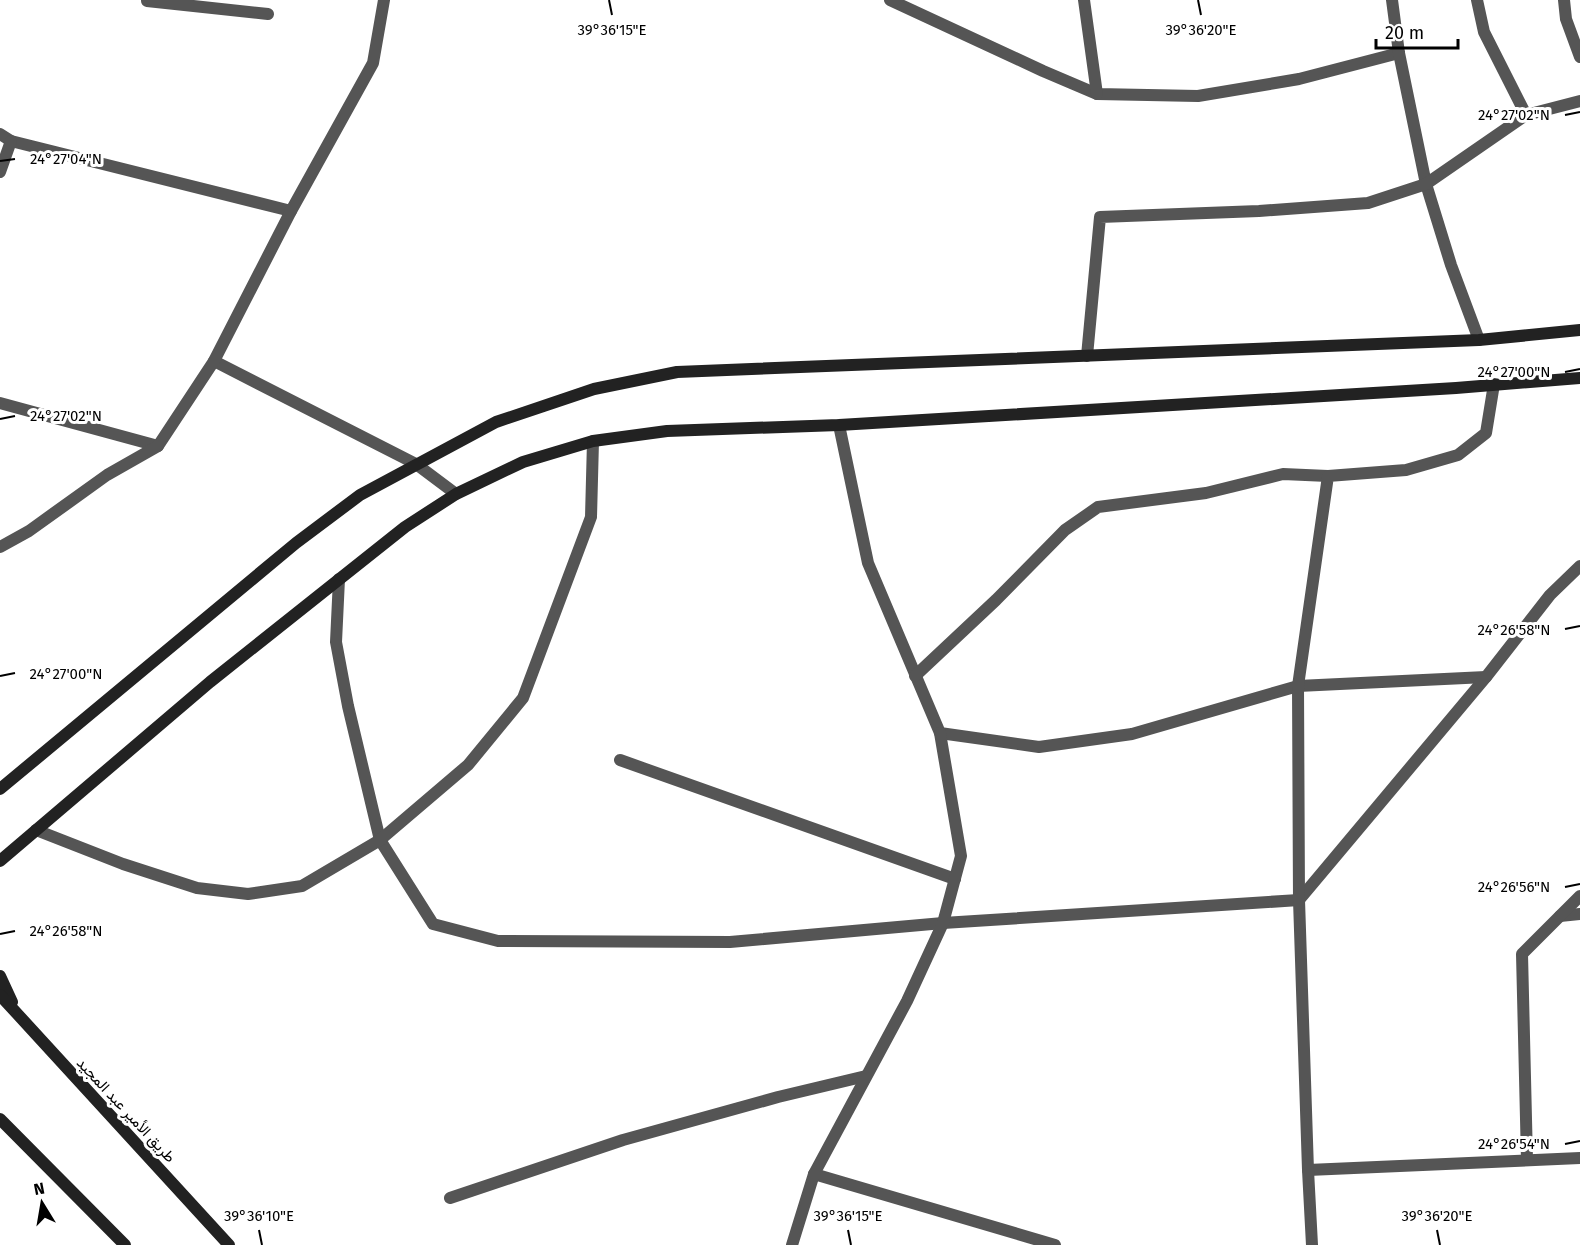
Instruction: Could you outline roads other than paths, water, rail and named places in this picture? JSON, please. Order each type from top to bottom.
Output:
[{"type":"main road","points":[[0,789],[296,543],[360,495],[495,422],[594,389],[677,372],[1479,340],[1580,330]]},
{"type":"main road","points":[[0,861],[210,682],[405,526],[456,494],[523,462],[593,441],[667,431],[839,425],[1580,378]]},
{"type":"main road","points":[[0,976],[16,1012]]},
{"type":"main road","name":"طريق الأمير عبد المجيد","points":[[0,995],[229,1245]]},
{"type":"main road","points":[[0,1119],[125,1245]]},
{"type":"street","points":[[147,0],[268,14]]},
{"type":"street","points":[[0,547],[29,531],[107,475],[158,446],[214,361],[291,211],[373,63],[384,0]]},
{"type":"street","points":[[890,0],[1097,94],[1198,96],[1299,79],[1399,53]]},
{"type":"street","points":[[1084,0],[1097,94]]},
{"type":"street","points":[[1392,0],[1399,53],[1426,184],[1451,265],[1479,340]]},
{"type":"street","points":[[1477,0],[1484,32],[1526,115]]},
{"type":"street","points":[[1564,0],[1566,19],[1580,57]]},
{"type":"street","points":[[1087,356],[1100,217],[1259,212],[1368,203],[1426,184],[1526,115],[1580,101]]},
{"type":"street","points":[[0,134],[11,141],[291,211]]},
{"type":"street","points":[[0,171],[11,141]]},
{"type":"street","points":[[214,361],[416,464],[456,494]]},
{"type":"street","points":[[915,676],[996,600],[1065,530],[1098,507],[1206,493],[1283,474],[1328,476],[1406,470],[1458,455],[1486,433],[1494,384]]},
{"type":"street","points":[[0,403],[158,446]]},
{"type":"street","points":[[792,1245],[814,1174],[907,1001],[944,923],[961,856],[940,733],[868,564],[839,425]]},
{"type":"street","points":[[36,830],[123,864],[197,888],[248,894],[302,886],[380,840],[468,765],[523,698],[591,517],[593,441]]},
{"type":"street","points":[[1312,1245],[1299,900],[1298,686],[1328,476]]},
{"type":"street","points":[[339,579],[336,642],[348,706],[380,840],[433,924],[498,941],[730,942],[944,923],[1299,900],[1486,677],[1550,596],[1580,566]]},
{"type":"street","points":[[940,733],[1039,747],[1132,734],[1298,686],[1486,677]]},
{"type":"street","points":[[620,760],[955,879]]},
{"type":"street","points":[[1527,1160],[1522,954],[1580,896]]},
{"type":"street","points":[[1560,916],[1580,914]]},
{"type":"street","points":[[450,1198],[624,1140],[778,1097],[866,1076]]},
{"type":"street","points":[[1308,1170],[1580,1158]]},
{"type":"street","points":[[814,1174],[1055,1245]]}]
